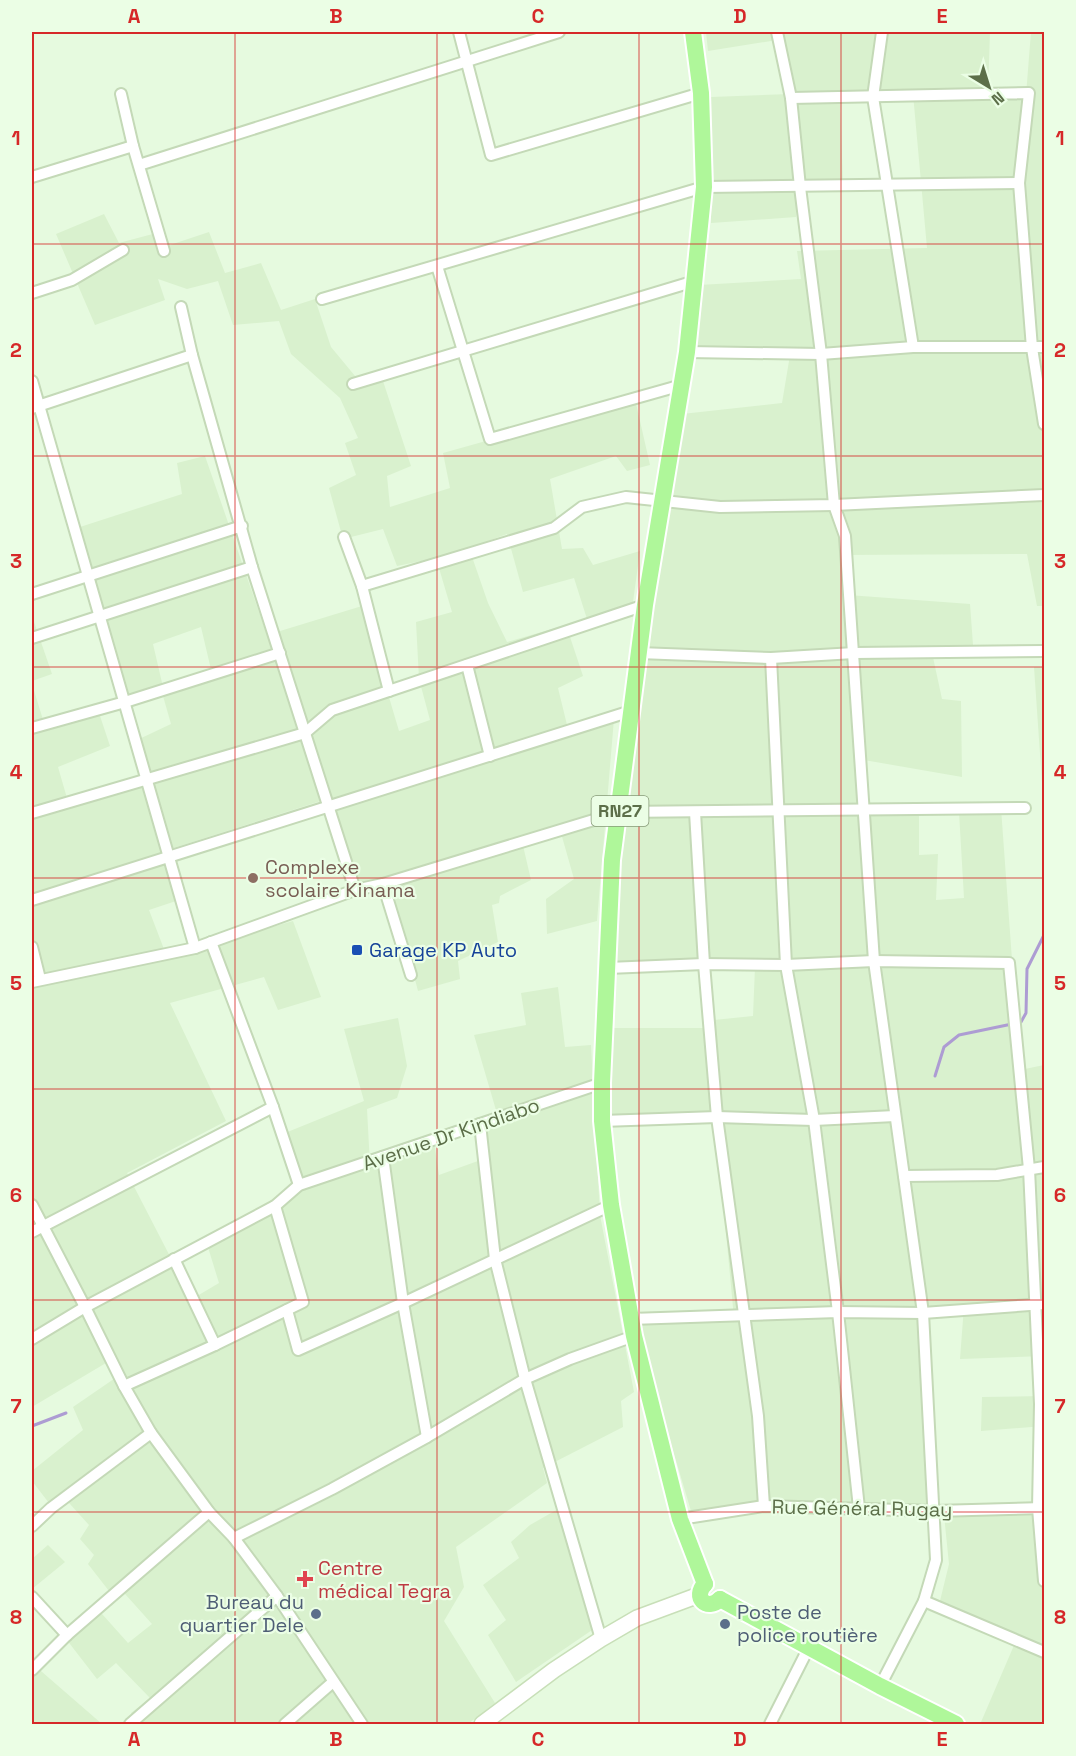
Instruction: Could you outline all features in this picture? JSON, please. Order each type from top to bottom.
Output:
[{"type":"main road","name":"RN27","points":[[693,32],[701,93],[704,188],[695,282],[682,385],[645,605],[612,860],[602,1083],[602,1121],[610,1205],[634,1336],[680,1519],[702,1589],[712,1583],[718,1586],[721,1592],[720,1599],[956,1725]]},
{"type":"main road","points":[[482,1725],[554,1670],[601,1639],[637,1618],[702,1589]]},
{"type":"street","points":[[459,32],[491,155],[701,93]]},
{"type":"street","points":[[138,165],[559,32]]},
{"type":"street","points":[[777,32],[791,98],[821,354],[834,505],[845,536],[874,961],[923,1313],[936,1560],[924,1601],[880,1686]]},
{"type":"street","points":[[882,32],[873,97],[913,347]]},
{"type":"street","points":[[791,98],[1029,93],[1019,183],[1032,348],[1044,424]]},
{"type":"street","points":[[121,94],[138,165],[164,252]]},
{"type":"street","points":[[32,177],[133,146]]},
{"type":"street","points":[[322,299],[704,188],[1019,183]]},
{"type":"street","points":[[32,293],[72,280],[123,250]]},
{"type":"street","points":[[437,266],[490,439],[682,385]]},
{"type":"street","points":[[353,384],[695,282]]},
{"type":"street","points":[[180,307],[252,567],[355,890]]},
{"type":"street","points":[[687,352],[821,354],[913,347],[1044,347]]},
{"type":"street","points":[[36,406],[192,355]]},
{"type":"street","points":[[32,381],[36,406],[88,575],[195,948]]},
{"type":"street","points":[[362,586],[554,528],[582,507],[626,497],[720,507],[834,505],[1044,495]]},
{"type":"street","points":[[32,594],[242,526]]},
{"type":"street","points":[[344,537],[362,586],[389,691]]},
{"type":"street","points":[[32,638],[252,567]]},
{"type":"street","points":[[32,813],[305,733],[332,710],[645,605]]},
{"type":"street","points":[[639,653],[771,658],[854,653],[1044,651]]},
{"type":"street","points":[[32,728],[280,654]]},
{"type":"street","points":[[771,658],[786,965],[814,1120],[859,1508]]},
{"type":"street","points":[[466,665],[490,756]]},
{"type":"street","points":[[32,900],[631,711]]},
{"type":"street","points":[[32,947],[36,981],[195,948],[355,890],[383,884],[620,812],[1024,808]]},
{"type":"street","points":[[695,812],[704,963],[717,1117],[758,1416],[764,1506]]},
{"type":"street","points":[[383,884],[411,975]]},
{"type":"street","points":[[32,1340],[86,1306],[275,1206],[299,1185],[273,1107],[211,942]]},
{"type":"street","points":[[608,968],[704,963],[786,965],[874,961],[1010,963],[1039,1305],[1044,1581]]},
{"type":"street","name":"Avenue Dr Kindiabo","points":[[299,1185],[602,1083]]},
{"type":"street","points":[[32,1232],[273,1107]]},
{"type":"street","points":[[602,1121],[717,1117],[814,1120],[895,1116]]},
{"type":"street","points":[[480,1124],[495,1259],[525,1379],[601,1639]]},
{"type":"street","points":[[383,1156],[403,1303],[427,1437]]},
{"type":"street","points":[[904,1176],[997,1175],[1044,1167]]},
{"type":"street","points":[[32,1205],[86,1306],[124,1386],[151,1433],[209,1512],[234,1538],[277,1596],[362,1725]]},
{"type":"street","points":[[287,1310],[298,1350],[610,1205]]},
{"type":"street","points":[[124,1386],[303,1302],[275,1206]]},
{"type":"street","points":[[174,1259],[215,1345]]},
{"type":"street","points":[[631,1318],[838,1312],[923,1313],[1039,1305]]},
{"type":"street","points":[[234,1538],[332,1489],[427,1437],[525,1379],[570,1359],[634,1336]]},
{"type":"street","points":[[32,1526],[51,1508],[151,1433]]},
{"type":"street","name":"Rue Général Rugay","points":[[680,1519],[764,1506],[935,1511],[1041,1508]]},
{"type":"street","points":[[32,1670],[67,1635],[209,1512]]},
{"type":"street","points":[[130,1725],[277,1596]]},
{"type":"street","points":[[32,1597],[67,1635]]},
{"type":"street","points":[[924,1601],[1044,1652]]},
{"type":"street","points":[[770,1725],[809,1647]]},
{"type":"street","points":[[285,1725],[333,1683]]},
{"type":"shaded area","points":[[706,32],[990,32],[988,93],[1026,95],[1031,32],[1044,32],[1044,606],[1037,606],[1027,554],[841,555],[848,595],[970,604],[973,645],[931,648],[942,699],[961,701],[962,777],[864,760],[866,806],[919,807],[919,855],[938,854],[936,900],[964,898],[959,812],[1001,808],[1020,1070],[1044,1065],[1044,1356],[960,1359],[964,1306],[926,1310],[935,1504],[691,1511],[635,1323],[734,1318],[715,1115],[612,1118],[610,1028],[704,1028],[704,1021],[753,1016],[755,967],[609,972],[631,731],[682,414],[782,403],[791,349],[694,347],[699,285],[801,279],[797,251],[927,248],[913,94],[840,96],[843,188],[799,185],[796,217],[711,223],[711,97],[790,94],[777,40],[708,51]]},
{"type":"shaded area","points":[[104,214],[119,243],[164,231],[170,245],[209,232],[225,273],[261,263],[281,310],[315,299],[331,347],[360,382],[382,378],[411,466],[387,476],[390,507],[450,488],[443,453],[635,399],[650,465],[627,471],[616,456],[550,479],[562,549],[583,548],[593,565],[640,551],[633,602],[587,619],[574,578],[523,592],[507,534],[469,548],[488,603],[507,642],[566,625],[583,676],[558,688],[568,729],[614,719],[597,921],[547,934],[546,899],[574,879],[559,826],[521,837],[531,880],[500,896],[499,903],[492,905],[498,942],[458,961],[460,979],[418,991],[388,876],[359,884],[327,799],[164,851],[179,900],[149,910],[167,957],[293,921],[321,997],[278,1010],[264,977],[170,1003],[226,1121],[127,1173],[192,1299],[219,1283],[207,1244],[298,1194],[285,1133],[364,1101],[344,1029],[398,1018],[407,1066],[397,1098],[367,1109],[370,1165],[434,1142],[439,1175],[489,1157],[483,1124],[498,1117],[474,1035],[526,1025],[521,993],[558,987],[565,1047],[591,1045],[600,1215],[634,1392],[621,1401],[623,1427],[543,1468],[547,1483],[456,1547],[464,1587],[444,1621],[495,1703],[468,1724],[138,1724],[131,1713],[150,1698],[116,1663],[97,1679],[63,1635],[94,1605],[128,1643],[152,1624],[117,1585],[109,1591],[88,1564],[94,1555],[80,1539],[89,1525],[60,1493],[49,1503],[32,1481],[32,1471],[83,1430],[73,1407],[124,1372],[116,1357],[32,1407],[32,684],[44,723],[98,710],[110,746],[58,767],[69,805],[143,778],[135,741],[171,724],[163,696],[213,678],[201,627],[153,644],[163,687],[128,699],[80,527],[182,494],[177,463],[205,456],[267,635],[362,606],[399,731],[430,720],[419,679],[416,622],[452,612],[436,558],[397,566],[383,529],[343,539],[329,488],[356,475],[345,443],[358,438],[340,398],[291,354],[279,321],[233,325],[218,281],[187,289],[158,279],[165,300],[95,325],[56,234]]},
{"type":"shaded area","points":[[32,616],[52,674],[32,681]]},
{"type":"shaded area","points":[[1034,667],[1044,667],[1044,797],[1043,797]]},
{"type":"shaded area","points":[[1044,1396],[1044,1426],[981,1431],[982,1397]]},
{"type":"shaded area","points":[[1044,1504],[1044,1724],[985,1724],[981,1722],[1018,1636],[939,1605],[949,1564],[943,1505]]},
{"type":"shaded area","points":[[558,1509],[595,1628],[516,1682],[488,1635],[506,1620],[483,1585],[519,1558],[511,1542],[530,1525]]},
{"type":"shaded area","points":[[48,1545],[65,1562],[32,1589],[32,1559]]},
{"type":"shaded area","points":[[32,1589],[40,1603],[32,1612]]},
{"type":"shaded area","points":[[32,1662],[34,1665],[102,1724],[32,1724]]},
{"type":"waterway","points":[[1018,1023],[1026,1013],[1027,969],[1044,935]]},
{"type":"waterway","points":[[935,1076],[944,1047],[959,1035],[1012,1024]]},
{"type":"waterway","points":[[32,1426],[66,1413]]},
{"type":"place","name":"Complexe scolaire Kinama","points":[[253,878]]},
{"type":"place","name":"Garage KP Auto","points":[[357,950]]},
{"type":"place","name":"Centre médical Tegra","points":[[305,1579]]},
{"type":"place","name":"Bureau du quartier Dele","points":[[316,1614]]},
{"type":"place","name":"Poste de police routière","points":[[725,1624]]}]
